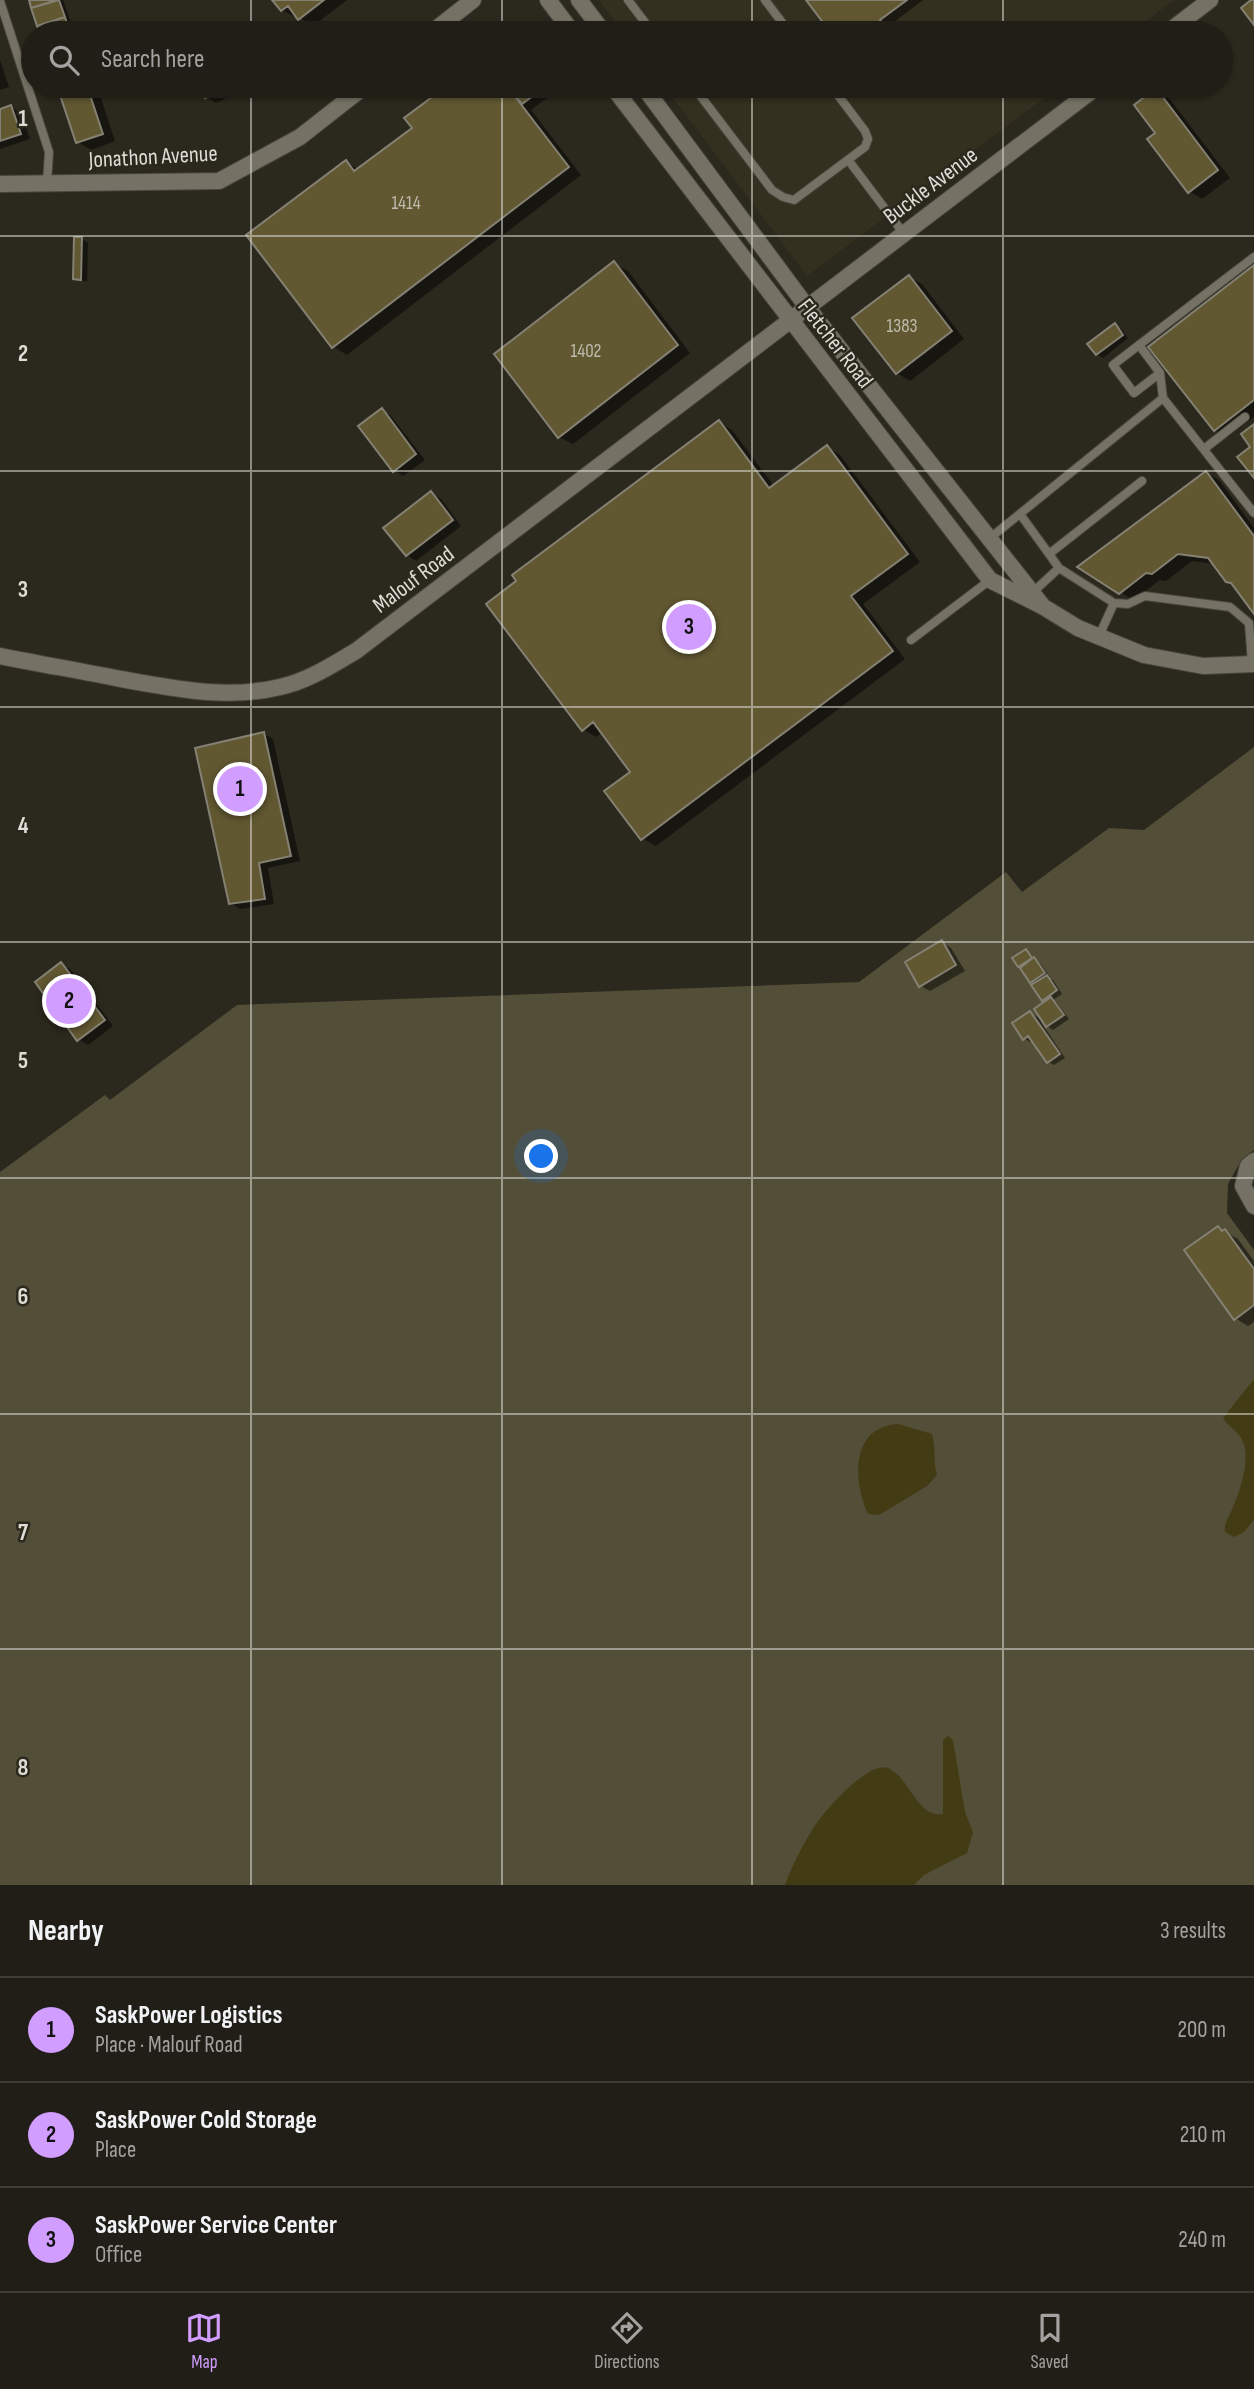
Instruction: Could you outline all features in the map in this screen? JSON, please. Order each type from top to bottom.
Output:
[{"type":"street","points":[[446,21],[473,0]]},
{"type":"street","points":[[548,0],[564,21]]},
{"type":"street","points":[[579,0],[595,21]]},
{"type":"street","points":[[1183,21],[1210,0]]},
{"type":"street","name":"Jonathon Avenue","points":[[0,184],[219,181],[300,136],[349,98]]},
{"type":"street","name":"Fletcher Road","points":[[621,98],[990,580],[1037,599],[1078,628],[1144,655],[1203,666],[1253,664]]},
{"type":"street","name":"Fletcher Road","points":[[652,98],[807,307],[1037,599]]},
{"type":"street","name":"Buckle Avenue","points":[[789,320],[1082,98]]},
{"type":"street","name":"Malouf Road","points":[[0,656],[180,690],[215,693],[253,692],[281,687],[323,671],[356,650],[789,320]]},
{"type":"street","points":[[1254,1161],[1248,1166],[1243,1186],[1254,1206]]},
{"type":"lane","points":[[628,0],[644,21]]},
{"type":"lane","points":[[765,0],[781,21]]},
{"type":"lane","points":[[0,1],[21,67]]},
{"type":"lane","points":[[31,98],[48,152],[47,183]]},
{"type":"lane","points":[[702,98],[772,190],[794,200],[865,147],[868,139],[865,131],[840,98]]},
{"type":"lane","points":[[849,161],[904,234]]},
{"type":"lane","points":[[1160,373],[1134,393],[1113,365],[1254,257]]},
{"type":"lane","points":[[1139,345],[1160,373],[1163,398],[1254,513]]},
{"type":"lane","points":[[990,538],[1163,398]]},
{"type":"lane","points":[[1205,449],[1245,417]]},
{"type":"lane","points":[[1049,554],[1142,481]]},
{"type":"lane","points":[[1020,514],[1059,568],[1114,603],[1128,604],[1145,596],[1230,607],[1251,623],[1253,664]]},
{"type":"lane","points":[[1037,599],[1059,568]]},
{"type":"lane","points":[[911,640],[990,580]]},
{"type":"lane","points":[[1099,636],[1114,603]]},
{"type":"shaded area","points":[[599,0],[1174,0],[1146,21],[615,21]]},
{"type":"shaded area","points":[[673,98],[1044,98],[807,276]]},
{"type":"shaded area","points":[[1254,747],[1254,1150],[1242,1159],[1228,1184],[1227,1213],[1254,1250],[1254,1885],[0,1885],[0,1172],[105,1095],[110,1100],[237,1005],[859,982],[1006,872],[1022,892],[1109,828],[1144,830]]},
{"type":"shaded area","points":[[1254,1379],[1254,1520],[1244,1532],[1234,1537],[1225,1532],[1225,1527],[1243,1477],[1246,1459],[1243,1442],[1223,1418]]},
{"type":"shaded area","points":[[898,1424],[932,1434],[937,1475],[927,1486],[879,1515],[868,1514],[858,1472],[863,1445],[882,1427]]},
{"type":"shaded area","points":[[948,1736],[953,1740],[965,1812],[973,1832],[967,1853],[924,1875],[914,1885],[785,1885],[819,1820],[848,1788],[870,1772],[888,1768],[896,1773],[927,1810],[934,1814],[943,1814],[943,1740]]},
{"type":"building","points":[[29,0],[57,0],[31,8]]},
{"type":"building","points":[[59,0],[65,17],[53,21],[35,21],[31,8]]},
{"type":"building","points":[[272,0],[324,0],[298,20],[288,6],[281,11]]},
{"type":"building","points":[[806,0],[907,0],[881,21],[822,21]]},
{"type":"building","points":[[1254,0],[1254,25],[1241,8]]},
{"type":"building","points":[[61,98],[91,98],[103,134],[76,143]]},
{"type":"building","points":[[431,98],[516,98],[569,167],[332,348],[246,235],[346,160],[354,171],[412,128],[404,118]]},
{"type":"building","points":[[517,98],[530,98],[522,104]]},
{"type":"building","points":[[1143,98],[1164,98],[1218,170],[1188,193],[1147,139],[1155,133],[1134,105]]},
{"type":"building","points":[[11,105],[21,134],[0,141],[0,109]]},
{"type":"building","points":[[74,237],[82,237],[81,280],[73,279]]},
{"type":"building","points":[[614,261],[678,345],[558,438],[494,354]]},
{"type":"building","points":[[1254,265],[1254,400],[1214,431],[1148,347]]},
{"type":"building","points":[[909,275],[952,331],[896,374],[852,318]]},
{"type":"building","points":[[1115,323],[1123,335],[1096,355],[1087,344]]},
{"type":"building","points":[[382,408],[416,454],[393,472],[358,426]]},
{"type":"building","points":[[719,420],[769,488],[827,445],[908,554],[851,596],[893,651],[641,840],[604,791],[630,772],[593,722],[582,731],[486,604],[516,581],[512,575]]},
{"type":"building","points":[[1254,424],[1254,478],[1237,457],[1250,447],[1241,434]]},
{"type":"building","points":[[1206,471],[1254,536],[1254,614],[1208,558],[1178,554],[1152,574],[1146,573],[1119,594],[1077,567]]},
{"type":"building","points":[[431,491],[453,520],[406,556],[383,528]]},
{"type":"building","points":[[264,732],[291,856],[259,863],[265,899],[229,904],[195,748]]},
{"type":"building","points":[[942,940],[956,965],[919,987],[905,962]]},
{"type":"building","points":[[1026,949],[1032,958],[1018,967],[1012,958]]},
{"type":"building","points":[[1034,957],[1045,973],[1030,983],[1020,968]]},
{"type":"building","points":[[61,962],[105,1020],[77,1041],[35,982]]},
{"type":"building","points":[[1047,975],[1057,990],[1042,1001],[1031,985]]},
{"type":"building","points":[[1051,997],[1064,1015],[1046,1027],[1034,1009]]},
{"type":"building","points":[[1030,1011],[1060,1054],[1047,1063],[1028,1036],[1023,1040],[1012,1023]]},
{"type":"building","points":[[1218,1226],[1222,1231],[1225,1229],[1254,1269],[1254,1305],[1234,1320],[1184,1250]]},
{"type":"place","name":"SaskPower Service Center","points":[[689,627]]},
{"type":"place","name":"SaskPower Logistics","points":[[240,789]]},
{"type":"place","name":"SaskPower Cold Storage","points":[[69,1001]]}]
